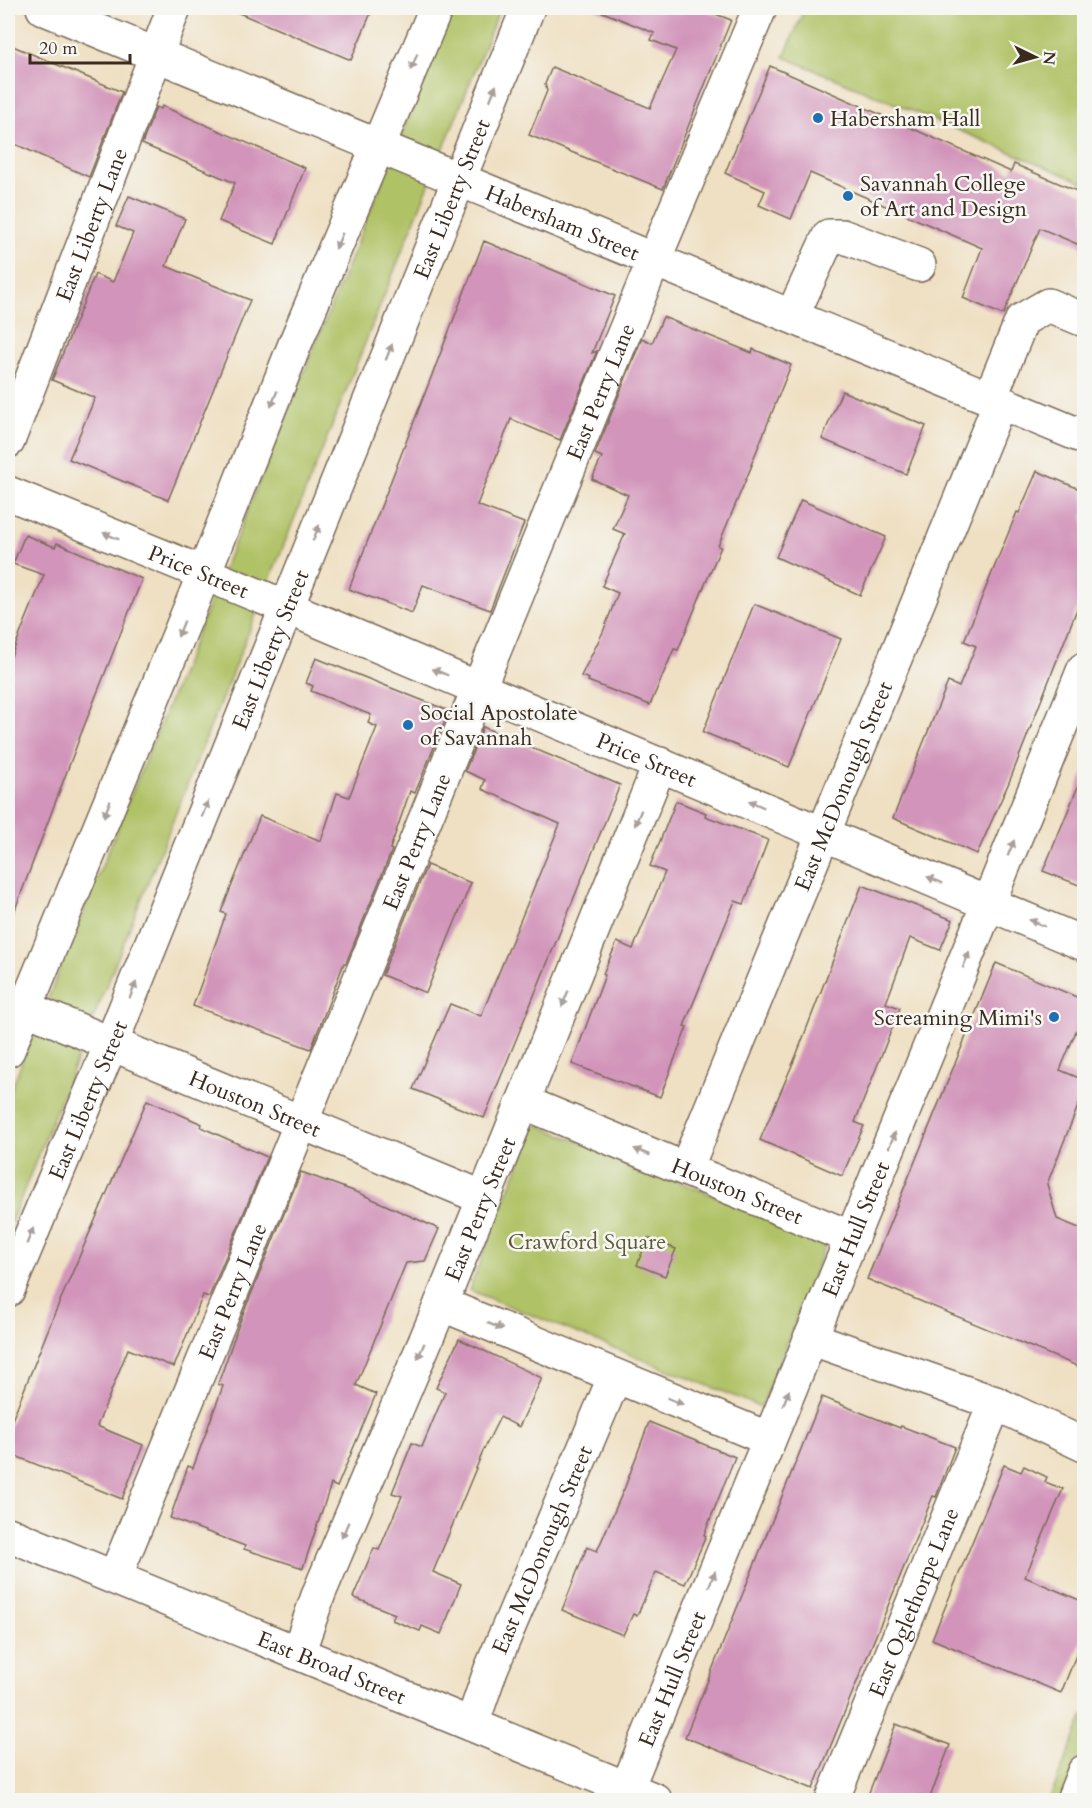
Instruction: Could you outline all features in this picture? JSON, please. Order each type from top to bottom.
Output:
[{"type":"street","name":"Habersham Street","points":[[43,8],[1084,437]]},
{"type":"street","name":"East Liberty Lane","points":[[8,441],[174,8]]},
{"type":"street","points":[[8,1050],[291,355],[436,8]]},
{"type":"street","name":"East Liberty Street","points":[[8,1290],[111,1044],[528,8]]},
{"type":"street","name":"East Perry Lane","points":[[115,1577],[654,260],[760,8]]},
{"type":"street","points":[[792,316],[829,236],[842,236],[919,265]]},
{"type":"street","name":"East McDonough Street","points":[[686,1170],[995,400],[1022,320],[1048,305],[1084,320]]},
{"type":"street","name":"Price Street","points":[[8,493],[286,607],[1084,944]]},
{"type":"street","name":"East Hull Street","points":[[641,1794],[769,1439],[1084,669]]},
{"type":"street","name":"East Perry Street","points":[[298,1653],[319,1593],[441,1304],[660,764]]},
{"type":"street","name":"Houston Street","points":[[25,1008],[484,1198]]},
{"type":"street","name":"Houston Street","points":[[523,1102],[852,1238]]},
{"type":"street","points":[[441,1304],[769,1439]]},
{"type":"street","points":[[810,1338],[994,1403],[1084,1445]]},
{"type":"street","name":"East McDonough Street","points":[[472,1725],[491,1669],[615,1376]]},
{"type":"street","name":"East Oglethorpe Lane","points":[[832,1800],[994,1403]]},
{"type":"street","name":"East Broad Street","points":[[8,1534],[641,1794]]},
{"type":"street","points":[[1073,1800],[1084,1772]]},
{"type":"green space","points":[[453,8],[500,8],[8,1230],[8,1096]]},
{"type":"green space","points":[[805,8],[1084,8],[1084,183],[784,57]]},
{"type":"green space","name":"Crawford Square","points":[[535,1124],[827,1241],[761,1407],[469,1290]]},
{"type":"green space","points":[[1084,1715],[1084,1800],[1049,1800]]},
{"type":"building","points":[[227,8],[373,8],[351,60]]},
{"type":"building","points":[[593,8],[700,8],[731,20],[663,189],[529,135],[547,91],[545,84],[552,67],[650,108],[676,50],[651,40],[654,33]]},
{"type":"building","points":[[8,44],[122,92],[89,177],[8,141]]},
{"type":"building","name":"Habersham Hall","points":[[770,66],[1011,172],[1014,164],[1084,194],[1084,247],[1040,228],[1003,315],[963,298],[982,248],[810,173],[791,219],[759,205],[765,191],[725,173]]},
{"type":"building","points":[[162,106],[305,168],[275,244],[219,221],[235,183],[142,144],[156,107],[161,109]]},
{"type":"building","points":[[129,196],[185,219],[166,266],[250,300],[168,500],[69,459],[95,398],[52,380],[95,274],[113,282],[133,233],[116,226]]},
{"type":"building","points":[[484,241],[615,296],[592,353],[597,351],[560,440],[511,419],[477,505],[524,523],[490,610],[423,585],[412,613],[349,589]]},
{"type":"building","points":[[663,317],[752,353],[753,349],[791,365],[718,546],[721,547],[678,650],[674,649],[650,705],[588,681],[589,679],[581,676],[603,632],[618,593],[602,586],[625,534],[613,529],[628,495],[592,479],[602,457],[595,454],[642,338],[652,343]]},
{"type":"building","points":[[842,391],[926,426],[906,474],[822,439]]},
{"type":"building","points":[[1037,471],[1084,491],[1084,591],[1010,780],[977,854],[893,818],[948,682],[959,687],[976,646],[964,641],[1017,512],[1019,513]]},
{"type":"building","points":[[801,500],[886,537],[860,595],[776,557]]},
{"type":"building","points":[[25,535],[55,547],[57,543],[142,579],[10,923],[8,923],[8,664],[44,575],[13,564]]},
{"type":"building","points":[[754,604],[841,639],[789,767],[703,732]]},
{"type":"building","points":[[316,658],[449,711],[415,793],[410,791],[390,849],[392,850],[346,963],[344,963],[311,1049],[193,1006],[226,914],[221,912],[260,816],[321,841],[337,793],[349,797],[377,727],[368,723],[371,715],[311,691],[313,686],[306,683]]},
{"type":"building","points":[[483,727],[620,785],[484,1118],[413,1089],[450,1004],[481,1016],[560,824],[482,789],[485,780],[465,771]]},
{"type":"building","points":[[1084,772],[1084,887],[1043,871]]},
{"type":"building","points":[[676,801],[706,813],[705,816],[768,840],[744,904],[735,901],[684,1026],[687,1027],[660,1097],[572,1064],[605,975],[603,974],[617,942],[633,949],[665,872],[650,866]]},
{"type":"building","points":[[427,865],[471,883],[426,993],[382,975]]},
{"type":"building","points":[[862,885],[953,920],[940,950],[910,938],[886,1003],[900,1008],[855,1122],[864,1126],[842,1176],[760,1140],[796,1056]]},
{"type":"building","points":[[996,963],[1084,1000],[1084,1012],[1060,1070],[1084,1080],[1084,1091],[1047,1184],[1057,1219],[1084,1230],[1084,1369],[867,1279]]},
{"type":"building","points":[[147,1100],[202,1124],[201,1127],[267,1157],[209,1297],[203,1295],[174,1367],[128,1349],[97,1426],[143,1445],[122,1499],[8,1453],[8,1430],[54,1315]]},
{"type":"building","points":[[301,1172],[359,1193],[439,1229],[425,1261],[406,1263],[356,1385],[376,1394],[337,1487],[331,1484],[303,1568],[244,1549],[245,1546],[170,1518],[188,1466],[193,1468],[223,1386],[218,1384],[239,1324]]},
{"type":"building","points":[[648,1238],[676,1249],[665,1276],[637,1265]]},
{"type":"building","points":[[459,1339],[542,1378],[519,1427],[500,1417],[484,1449],[433,1572],[461,1584],[441,1634],[422,1626],[420,1631],[392,1620],[395,1614],[353,1597],[374,1548],[379,1550],[402,1496],[392,1493],[412,1443],[422,1447],[445,1392],[436,1388]]},
{"type":"building","points":[[822,1397],[955,1447],[813,1789],[685,1737]]},
{"type":"building","points":[[649,1422],[735,1457],[704,1535],[706,1536],[685,1584],[656,1572],[637,1616],[633,1614],[623,1635],[562,1610],[587,1547],[597,1551],[625,1487]]},
{"type":"building","points":[[1004,1465],[1021,1472],[1024,1466],[1047,1477],[1045,1482],[1063,1489],[1025,1577],[1084,1602],[1084,1635],[1061,1693],[932,1639]]},
{"type":"building","points":[[896,1724],[950,1745],[929,1800],[866,1800]]},
{"type":"place","name":"Habersham Hall","points":[[818,118]]},
{"type":"place","name":"Savannah College of Art and Design","points":[[848,196]]},
{"type":"place","name":"Social Apostolate of Savannah","points":[[408,725]]},
{"type":"place","name":"Screaming Mimi's","points":[[1054,1017]]}]
